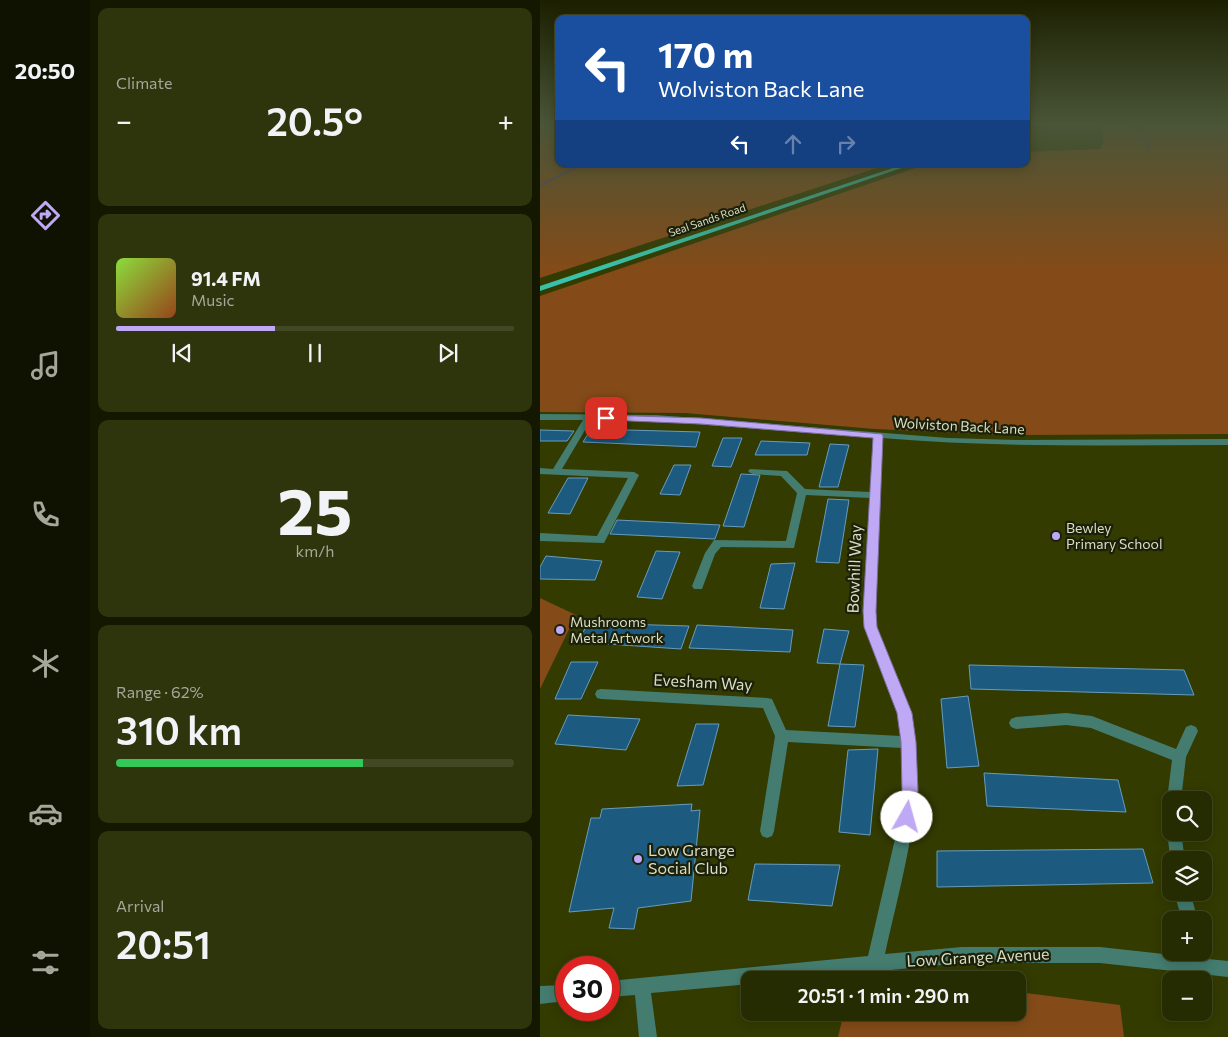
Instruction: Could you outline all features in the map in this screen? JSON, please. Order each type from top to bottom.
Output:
[{"type":"main road","name":"Seal Sands Road","points":[[540,289],[885,172]]},
{"type":"street","name":"Wolviston Back Lane","points":[[540,418],[589,417],[708,422],[878,436],[1017,443],[1228,442]]},
{"type":"street","points":[[556,471],[589,417]]},
{"type":"street","name":"Bowhill Way","points":[[875,963],[907,817],[910,791],[908,742],[904,713],[870,627],[869,611],[878,436]]},
{"type":"street","points":[[540,471],[634,475],[600,540],[542,532]]},
{"type":"street","points":[[753,471],[784,473],[802,492],[875,495]]},
{"type":"street","points":[[698,586],[710,553],[718,543],[790,545],[802,492]]},
{"type":"street","name":"Evesham Way","points":[[602,694],[767,703],[782,736]]},
{"type":"street","points":[[1016,723],[1066,719],[1092,722],[1179,757]]},
{"type":"street","points":[[1175,791],[1179,757],[1191,731]]},
{"type":"street","points":[[767,831],[782,736],[908,742]]},
{"type":"street","name":"Low Grange Avenue","points":[[620,988],[962,955],[1061,954],[1162,957]]},
{"type":"street","name":"Low Grange Avenue","points":[[1206,961],[1228,969]]},
{"type":"street","points":[[642,986],[648,1037]]},
{"type":"street","points":[[540,995],[555,994]]},
{"type":"shaded area","points":[[540,172],[863,172],[540,278]]},
{"type":"shaded area","points":[[902,172],[1228,172],[1228,434],[1004,435],[875,429],[685,413],[540,412],[540,296]]},
{"type":"shaded area","points":[[540,598],[576,615],[540,689]]},
{"type":"shaded area","points":[[1026,993],[1120,1005],[1124,1037],[838,1037],[842,1021],[1026,1021]]},
{"type":"building","points":[[591,429],[700,432],[696,447],[583,442]]},
{"type":"building","points":[[540,430],[574,431],[567,441],[540,441]]},
{"type":"building","points":[[723,438],[742,438],[731,467],[712,466]]},
{"type":"building","points":[[761,441],[810,443],[807,455],[755,455]]},
{"type":"building","points":[[830,444],[849,445],[838,487],[819,487]]},
{"type":"building","points":[[674,465],[691,465],[680,495],[660,494]]},
{"type":"building","points":[[741,474],[760,475],[744,527],[723,526]]},
{"type":"building","points":[[568,478],[588,478],[570,514],[548,513]]},
{"type":"building","points":[[828,499],[849,500],[839,563],[816,562]]},
{"type":"building","points":[[617,520],[720,525],[715,539],[610,534]]},
{"type":"building","points":[[656,551],[680,552],[662,599],[637,597]]},
{"type":"building","points":[[546,556],[602,561],[595,580],[540,579],[540,567]]},
{"type":"building","points":[[795,563],[784,609],[760,608],[771,564]]},
{"type":"building","points":[[588,623],[689,626],[681,649],[578,642]]},
{"type":"building","points":[[697,625],[793,630],[790,652],[689,648]]},
{"type":"building","points":[[824,629],[849,631],[840,664],[817,663]]},
{"type":"building","points":[[571,662],[598,662],[581,699],[555,699]]},
{"type":"building","points":[[840,664],[864,665],[855,727],[828,726]]},
{"type":"building","points":[[969,665],[1184,670],[1194,695],[971,689]]},
{"type":"building","points":[[968,696],[979,766],[947,768],[941,699]]},
{"type":"building","points":[[568,715],[640,719],[626,750],[555,744]]},
{"type":"building","points":[[696,724],[719,724],[703,785],[677,786]]},
{"type":"building","points":[[878,749],[870,835],[839,832],[848,750]]},
{"type":"building","points":[[984,773],[1118,780],[1126,812],[987,806]]},
{"type":"building","name":"Low Grange Social Club","points":[[692,804],[691,811],[700,810],[691,901],[638,908],[634,929],[609,928],[614,908],[569,912],[591,818],[600,818],[602,809]]},
{"type":"building","points":[[1143,849],[1153,883],[937,887],[937,851]]},
{"type":"building","points":[[755,864],[840,865],[832,906],[748,900]]},
{"type":"waterway","points":[[540,186],[566,172]]},
{"type":"place","name":"Bewley Primary School","points":[[1056,536]]},
{"type":"place","name":"Mushrooms Metal Artwork","points":[[560,630]]},
{"type":"place","name":"Low Grange Social Club","points":[[638,859]]},
{"type":"route","points":[[606,418],[656,418],[878,436],[869,611],[870,627],[904,713],[908,742],[910,791],[907,817]]}]
